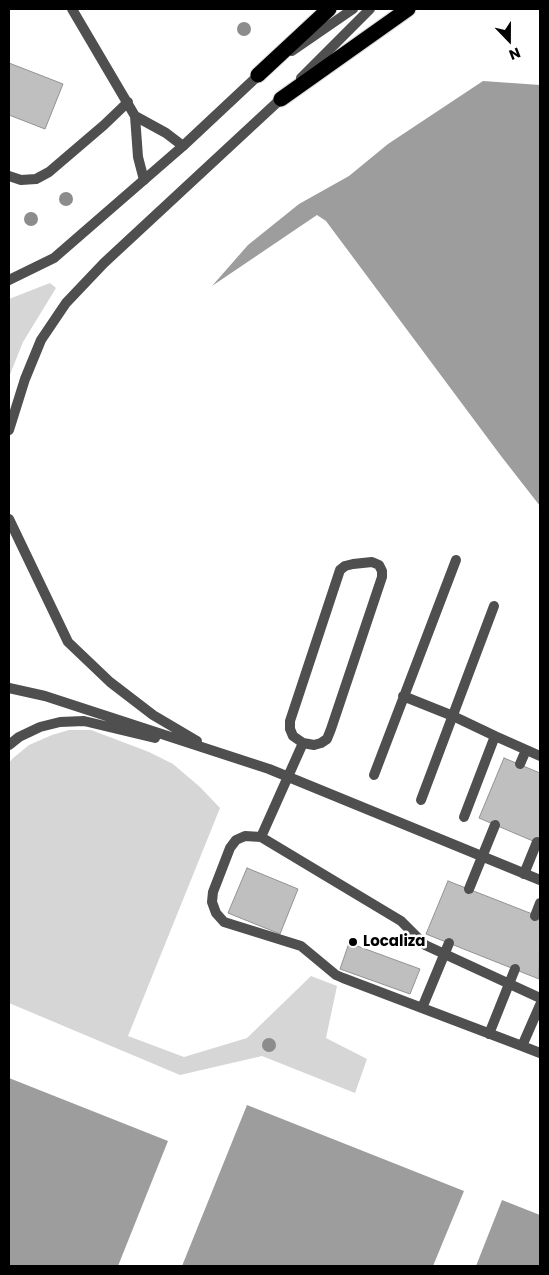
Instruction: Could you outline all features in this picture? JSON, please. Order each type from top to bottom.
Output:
[{"type":"highway","points":[[258,75],[329,9]]},
{"type":"highway","points":[[281,100],[408,9]]},
{"type":"street","points":[[72,9],[135,116],[138,157],[144,180]]},
{"type":"street","points":[[9,280],[21,276],[54,258],[183,146],[258,75],[353,9]]},
{"type":"street","points":[[9,430],[25,379],[42,340],[66,303],[104,262],[281,100],[370,9]]},
{"type":"street","points":[[9,176],[21,180],[36,179],[49,172],[128,102]]},
{"type":"street","points":[[135,116],[166,133],[183,146]]},
{"type":"street","points":[[9,519],[68,642],[110,682],[153,715],[215,752]]},
{"type":"street","points":[[374,775],[456,560]]},
{"type":"street","points":[[372,562],[379,565],[382,577],[331,729],[327,738],[322,743],[314,745],[302,743],[293,736],[290,729],[290,721],[340,570],[345,566],[353,564],[372,562]]},
{"type":"street","points":[[421,800],[494,606]]},
{"type":"street","points":[[9,688],[44,696],[287,776],[540,880]]},
{"type":"street","points":[[403,696],[453,716],[540,756]]},
{"type":"street","points":[[9,745],[19,737],[40,727],[60,722],[84,721],[215,752]]},
{"type":"street","points":[[464,817],[495,736]]},
{"type":"street","points":[[261,837],[302,743]]},
{"type":"street","points":[[520,764],[526,750]]},
{"type":"street","points":[[469,889],[495,825]]},
{"type":"street","points":[[540,998],[425,945],[401,920],[261,837],[245,836],[236,840],[230,848],[213,892],[212,902],[216,913],[224,922],[301,946],[343,978],[540,1053]]},
{"type":"street","points":[[524,874],[537,842]]},
{"type":"street","points":[[536,916],[540,903]]},
{"type":"street","points":[[422,1008],[449,943]]},
{"type":"street","points":[[489,1034],[514,969]]},
{"type":"street","points":[[522,1046],[540,1005]]},
{"type":"shaded area","points":[[483,81],[540,85],[540,506],[326,221],[317,215],[212,286],[248,245],[299,204],[349,176],[388,144]]},
{"type":"shaded area","points":[[50,283],[56,288],[23,342],[9,377],[9,299]]},
{"type":"shaded area","points":[[69,730],[91,730],[149,752],[173,764],[200,787],[220,808],[128,1036],[184,1057],[247,1038],[311,976],[337,986],[326,1038],[367,1059],[355,1093],[262,1056],[180,1075],[9,1003],[9,763],[29,745]]},
{"type":"shaded area","points":[[9,1078],[168,1141],[118,1266],[9,1266]]},
{"type":"shaded area","points":[[247,1105],[464,1191],[433,1266],[182,1266]]},
{"type":"shaded area","points":[[502,1200],[540,1215],[540,1266],[476,1266]]},
{"type":"building","points":[[9,63],[63,84],[45,129],[9,115]]},
{"type":"building","points":[[504,758],[540,773],[540,844],[479,818]]},
{"type":"building","points":[[247,868],[298,889],[280,934],[228,913]]},
{"type":"building","points":[[448,881],[540,917],[539,979],[426,934]]},
{"type":"building","points":[[349,943],[420,969],[410,994],[340,969]]},
{"type":"place","name":"Localiza","points":[[353,942]]}]
